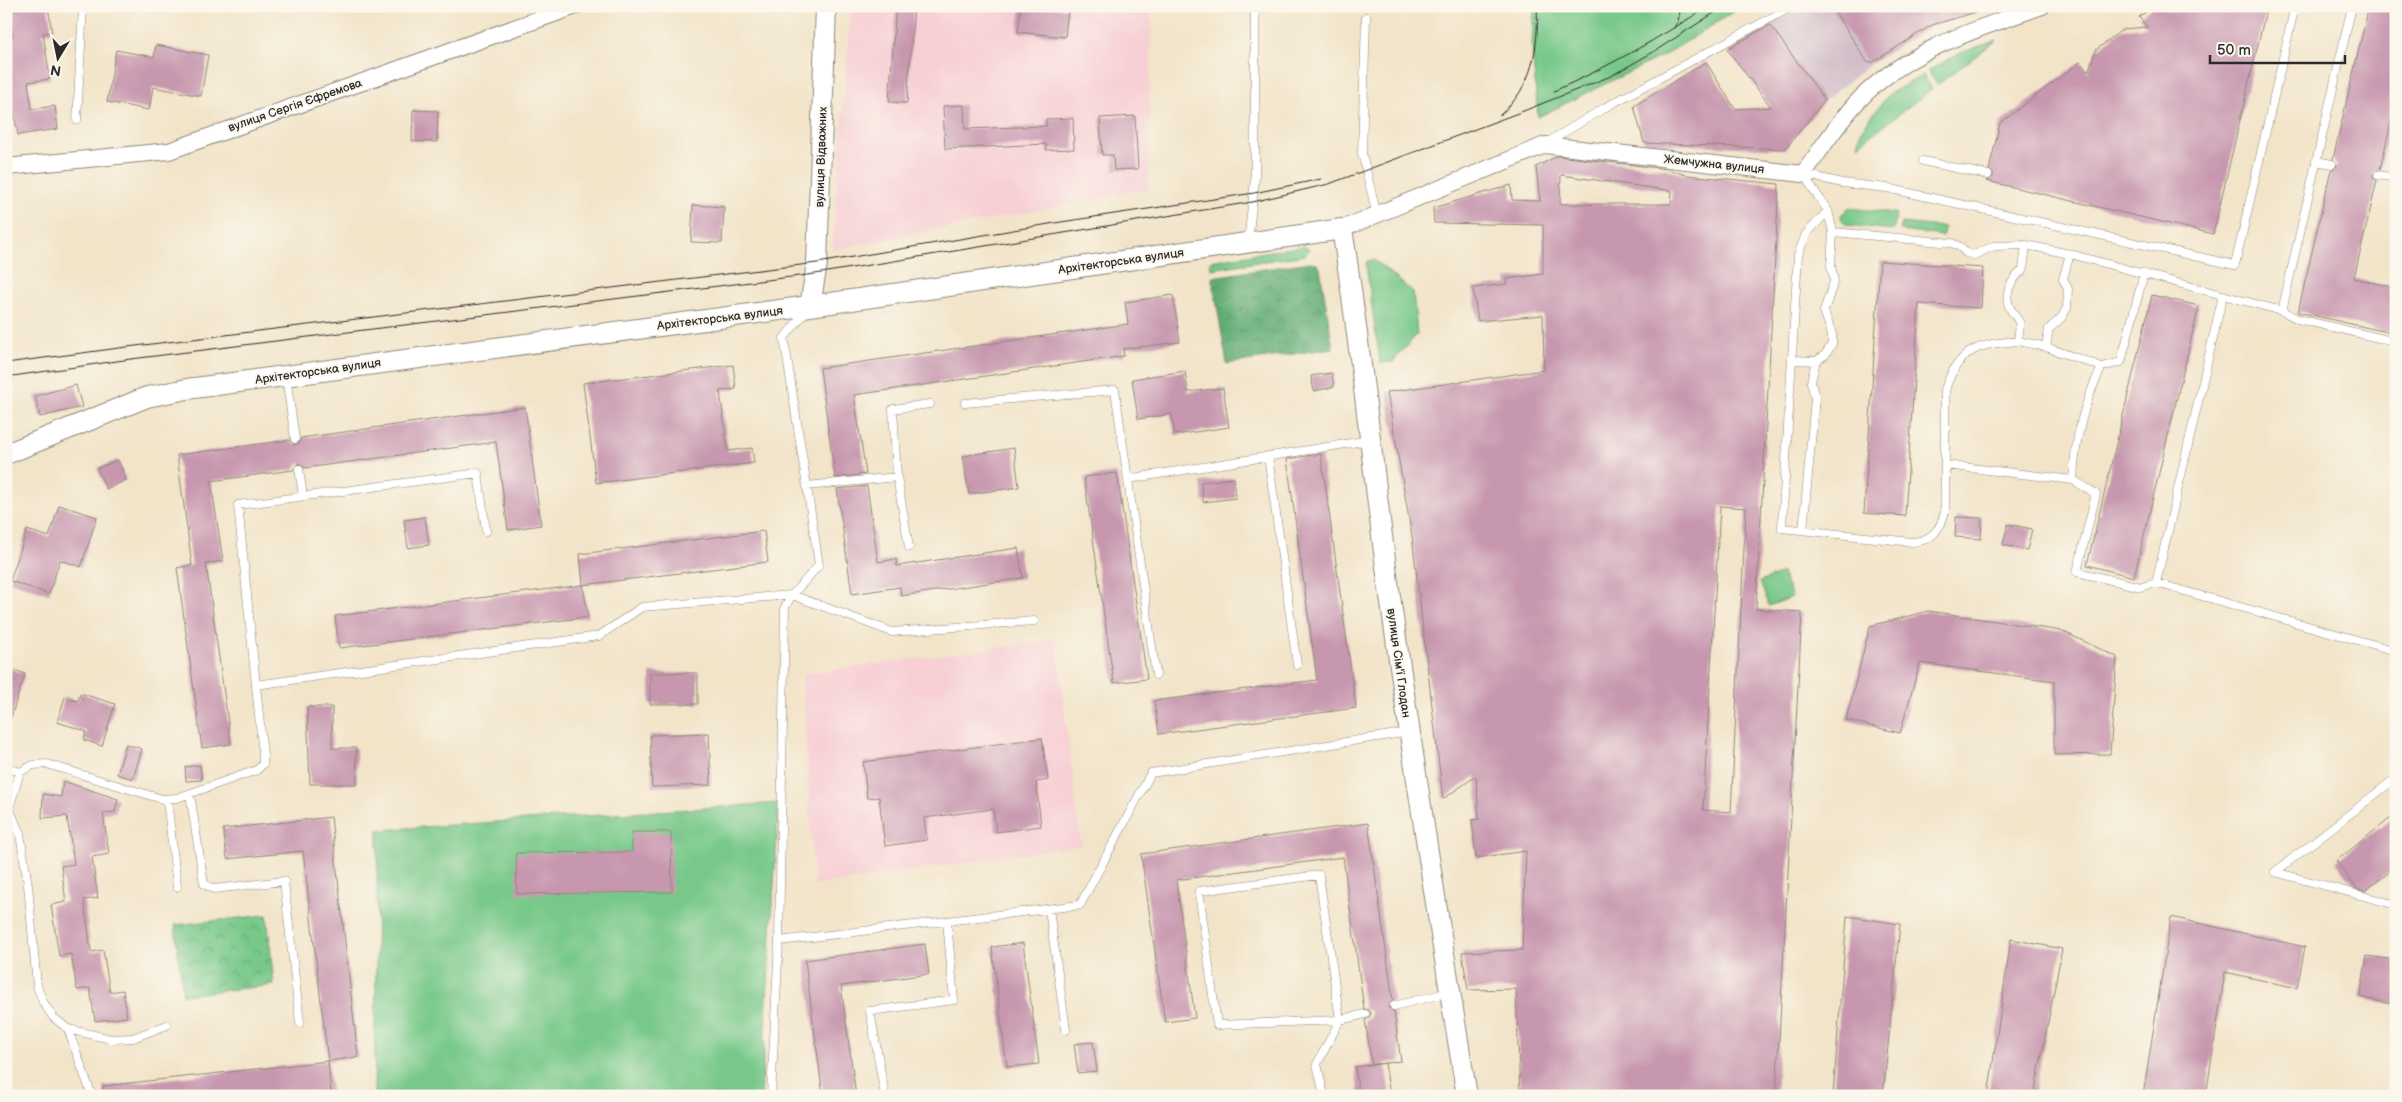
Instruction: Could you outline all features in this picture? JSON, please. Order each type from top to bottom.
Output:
[{"type":"street","name":"вулиця Сергія Єфремова","points":[[6,167],[170,150],[576,6]]},
{"type":"street","name":"вулиця Відважних","points":[[810,306],[817,264],[826,6]]},
{"type":"street","points":[[1803,174],[1857,101],[1890,72],[1925,50],[2042,6]]},
{"type":"street","name":"Жемчужна вулиця","points":[[1342,229],[1544,144],[1803,174]]},
{"type":"street","name":"Архітекторська вулиця","points":[[6,454],[100,414],[147,397],[187,389],[810,306],[1342,229]]},
{"type":"street","name":"вулиця Сім'ї Глодан","points":[[1342,229],[1364,373],[1383,544],[1409,732],[1466,1096]]},
{"type":"lane","points":[[77,120],[83,6]]},
{"type":"lane","points":[[1248,242],[1254,178],[1255,6]]},
{"type":"lane","points":[[1544,144],[1640,89],[1794,6]]},
{"type":"lane","points":[[1803,174],[1842,183],[1887,188],[2235,265],[2295,6]]},
{"type":"lane","points":[[2282,311],[2352,6]]},
{"type":"lane","points":[[1366,17],[1362,153],[1376,216]]},
{"type":"lane","points":[[1923,161],[1988,175]]},
{"type":"lane","points":[[2316,161],[2332,164]]},
{"type":"lane","points":[[1793,360],[1816,361],[1825,355],[1832,344],[1832,334],[1824,311],[1834,281],[1830,266],[1833,232],[1828,211],[1803,174]]},
{"type":"lane","points":[[2378,175],[2396,178]]},
{"type":"lane","points":[[1828,211],[1806,234],[1798,255],[1782,528],[1912,542],[1924,541],[1933,536],[1942,526],[1945,512],[1945,390],[1950,372],[1961,358],[1975,348],[1994,343],[2018,341],[2046,346],[2102,367],[2121,362],[2144,274]]},
{"type":"lane","points":[[1833,232],[1952,243],[1960,246],[1966,253],[1974,255],[1994,246],[2026,245],[2070,254],[2282,311],[2298,319],[2396,342]]},
{"type":"lane","points":[[2018,341],[2020,324],[2010,309],[2007,298],[2014,278],[2023,270],[2026,245]]},
{"type":"lane","points":[[2046,346],[2049,329],[2062,317],[2067,308],[2068,289],[2063,279],[2070,254]]},
{"type":"lane","points":[[2156,583],[2223,295]]},
{"type":"lane","points":[[772,1096],[779,941],[785,607],[792,595],[819,564],[784,338],[810,306]]},
{"type":"lane","points":[[1803,530],[1815,398],[1811,382],[1816,361]]},
{"type":"lane","points":[[2073,480],[2075,446],[2081,415],[2090,390],[2102,367]]},
{"type":"lane","points":[[286,376],[295,439]]},
{"type":"lane","points":[[965,403],[1114,390],[1156,675]]},
{"type":"lane","points":[[909,547],[897,477],[893,409],[930,404]]},
{"type":"lane","points":[[1128,479],[1372,439]]},
{"type":"lane","points":[[1268,456],[1297,665]]},
{"type":"lane","points":[[1944,465],[2073,480],[2096,494],[2077,572],[2141,587],[2156,583],[2396,652]]},
{"type":"lane","points":[[299,469],[303,496]]},
{"type":"lane","points":[[6,767],[20,772],[36,764],[47,764],[148,796],[167,799],[190,794],[257,770],[263,764],[238,505],[478,473],[486,531]]},
{"type":"lane","points":[[807,486],[897,477]]},
{"type":"lane","points":[[256,685],[599,636],[642,607],[792,595],[892,632],[1034,621]]},
{"type":"lane","points":[[779,941],[1080,905],[1151,773],[1409,732]]},
{"type":"lane","points":[[6,818],[20,772]]},
{"type":"lane","points":[[2396,778],[2274,872],[2396,905]]},
{"type":"lane","points":[[190,794],[204,884],[214,888],[284,881],[300,1023]]},
{"type":"lane","points":[[167,799],[177,887]]},
{"type":"lane","points":[[10,810],[20,834],[24,860],[37,986],[53,1017],[68,1029],[111,1039],[133,1038],[167,1025]]},
{"type":"lane","points":[[1324,1096],[1318,1064],[1340,1020],[1319,876],[1199,891],[1217,1025],[1340,1020],[1365,1014]]},
{"type":"lane","points":[[1049,909],[1066,1030]]},
{"type":"lane","points":[[885,1096],[870,1012],[954,1000],[947,921]]},
{"type":"lane","points":[[1394,1006],[1450,992]]},
{"type":"lane","points":[[68,1029],[92,1096]]},
{"type":"shaded area","points":[[851,6],[1152,6],[1148,189],[832,250]]},
{"type":"shaded area","points":[[1810,6],[1991,6],[1932,25],[1872,63],[1825,100],[1769,24]]},
{"type":"shaded area","points":[[1056,640],[1081,845],[814,886],[802,674]]},
{"type":"green space","points":[[1534,6],[1743,6],[1668,53],[1538,117],[1532,46]]},
{"type":"green space","points":[[1997,40],[1937,85],[1928,71],[1960,53]]},
{"type":"green space","points":[[1923,75],[1932,89],[1858,145],[1861,130],[1889,94]]},
{"type":"green space","points":[[1848,208],[1896,213],[1894,230],[1847,225],[1842,220],[1841,215]]},
{"type":"green space","points":[[1901,223],[1944,227],[1943,236],[1900,231]]},
{"type":"green space","points":[[1303,246],[1309,249],[1305,255],[1211,269],[1210,261]]},
{"type":"green space","points":[[1374,260],[1413,292],[1417,334],[1393,362],[1380,363],[1366,265],[1367,261]]},
{"type":"green space","points":[[1310,262],[1316,263],[1320,268],[1333,348],[1227,364],[1212,277]]},
{"type":"green space","points":[[1782,573],[1792,597],[1769,606],[1760,582]]},
{"type":"green space","points":[[779,803],[761,1096],[374,1096],[378,830]]},
{"type":"green space","points":[[267,915],[274,985],[183,995],[175,925]]},
{"type":"building","points":[[17,6],[48,6],[52,32],[43,33],[50,79],[28,82],[32,109],[55,106],[58,129],[18,135],[14,113],[6,115],[6,84],[9,84],[6,63],[6,37],[13,36],[9,12],[17,10]]},
{"type":"building","points":[[896,6],[914,6],[907,103],[889,102]]},
{"type":"building","points":[[1021,6],[1068,9],[1065,37],[1018,32]]},
{"type":"building","points":[[1831,6],[1983,6],[1983,10],[1932,25],[1872,63],[1871,61],[1868,63]]},
{"type":"building","points":[[2154,6],[2267,6],[2213,234],[1987,181],[1993,177],[1993,173],[1989,170],[2000,123],[2080,62],[2088,72],[2096,50],[2123,29],[2147,27],[2139,17]]},
{"type":"building","points":[[2369,6],[2396,6],[2396,101],[2380,170],[2373,174],[2377,181],[2354,278],[2396,288],[2396,334],[2298,312],[2331,170],[2337,166],[2333,159]]},
{"type":"building","points":[[1770,25],[1825,100],[1785,149],[1644,143],[1634,106],[1706,62],[1735,109],[1771,107],[1727,49]]},
{"type":"building","points":[[156,45],[208,55],[201,96],[153,87],[149,110],[107,102],[116,50],[154,57]]},
{"type":"building","points":[[964,105],[965,129],[1046,126],[1046,119],[1073,118],[1074,149],[1046,150],[1046,144],[945,149],[943,106]]},
{"type":"building","points":[[413,110],[438,111],[437,142],[412,141]]},
{"type":"building","points":[[1135,116],[1138,169],[1114,170],[1113,155],[1102,155],[1100,118]]},
{"type":"building","points":[[1557,156],[1667,169],[1686,175],[1779,184],[1756,609],[1802,612],[1776,1096],[1520,1096],[1516,989],[1468,990],[1462,952],[1522,950],[1526,851],[1476,858],[1472,820],[1479,819],[1476,776],[1443,799],[1412,536],[1387,392],[1544,370],[1543,315],[1478,321],[1473,288],[1507,284],[1506,279],[1543,274],[1543,225],[1434,223],[1433,208],[1511,185],[1512,200],[1540,201],[1536,167]],"holes":[[[1561,175],[1672,191],[1671,204],[1560,204]],[[1720,506],[1746,508],[1731,812],[1703,810]]]},
{"type":"building","points":[[693,205],[724,207],[722,243],[691,242]]},
{"type":"building","points":[[1880,261],[1983,268],[1981,308],[1919,304],[1905,516],[1864,513]]},
{"type":"building","points":[[1173,295],[1180,342],[1123,349],[1124,356],[854,395],[866,474],[835,478],[820,368],[1128,324],[1125,302]]},
{"type":"building","points":[[2152,295],[2199,306],[2134,577],[2087,565]]},
{"type":"building","points":[[733,365],[736,389],[720,391],[728,451],[752,448],[754,463],[596,483],[583,383]]},
{"type":"building","points":[[1185,371],[1188,392],[1223,388],[1229,427],[1175,435],[1171,414],[1138,419],[1132,379]]},
{"type":"building","points":[[1332,373],[1334,387],[1314,391],[1311,376]]},
{"type":"building","points":[[76,385],[82,407],[40,417],[35,396]]},
{"type":"building","points":[[525,407],[541,525],[508,530],[496,442],[305,468],[299,463],[293,470],[211,481],[223,561],[206,564],[231,744],[202,748],[177,568],[192,565],[177,455],[289,440],[295,445],[299,443],[301,438]]},
{"type":"building","points":[[1014,448],[1019,487],[969,494],[963,456]]},
{"type":"building","points":[[1321,454],[1356,708],[1159,734],[1154,701],[1317,680],[1287,459]]},
{"type":"building","points":[[118,460],[126,480],[106,489],[97,468]]},
{"type":"building","points":[[1117,473],[1147,679],[1114,683],[1084,477]]},
{"type":"building","points":[[1234,478],[1236,498],[1203,502],[1201,482]]},
{"type":"building","points":[[867,486],[878,562],[896,559],[897,566],[1018,548],[1023,578],[901,596],[900,587],[852,594],[837,489]]},
{"type":"building","points":[[59,505],[97,517],[81,567],[60,560],[49,594],[10,581],[27,530],[49,537]]},
{"type":"building","points":[[425,517],[429,545],[408,548],[404,520]]},
{"type":"building","points":[[1956,517],[1982,518],[1981,539],[1955,537]]},
{"type":"building","points":[[2008,524],[2032,529],[2027,550],[2003,545]]},
{"type":"building","points":[[764,531],[768,562],[583,585],[580,554]]},
{"type":"building","points":[[583,585],[588,617],[339,648],[335,616]]},
{"type":"building","points":[[1928,611],[2062,631],[2117,657],[2110,754],[2054,755],[2054,681],[1920,663],[1900,733],[1846,720],[1870,626]]},
{"type":"building","points":[[6,667],[25,674],[9,723],[6,723]]},
{"type":"building","points":[[650,673],[698,673],[698,704],[650,704]]},
{"type":"building","points":[[80,693],[115,704],[102,746],[84,740],[86,731],[57,722],[65,697],[78,701]]},
{"type":"building","points":[[307,707],[332,707],[332,748],[356,748],[357,784],[310,784]]},
{"type":"building","points":[[709,733],[711,785],[652,787],[650,735]]},
{"type":"building","points":[[1042,738],[1048,780],[1036,782],[1041,826],[996,832],[993,809],[924,818],[927,840],[885,846],[879,797],[867,798],[863,762]]},
{"type":"building","points":[[126,744],[142,749],[133,779],[117,774]]},
{"type":"building","points":[[200,765],[202,780],[186,781],[185,767]]},
{"type":"building","points":[[63,781],[118,799],[115,812],[103,813],[109,854],[92,857],[98,898],[84,900],[91,952],[103,950],[110,992],[123,990],[127,1017],[95,1021],[90,988],[77,990],[71,954],[59,956],[51,905],[66,902],[61,866],[74,864],[67,816],[42,818],[43,794],[61,797]]},
{"type":"building","points":[[2396,814],[2396,867],[2365,891],[2357,889],[2336,861]]},
{"type":"building","points":[[331,817],[358,1057],[328,1061],[303,851],[227,859],[223,829]]},
{"type":"building","points":[[1368,823],[1393,1000],[1388,1007],[1394,1012],[1401,1061],[1372,1065],[1365,1020],[1369,1018],[1371,1013],[1369,1010],[1364,1009],[1343,857],[1176,880],[1195,1018],[1165,1022],[1141,854]]},
{"type":"building","points":[[632,832],[671,832],[672,892],[517,894],[516,853],[632,852]]},
{"type":"building","points":[[1847,916],[1900,924],[1883,1096],[1833,1096]]},
{"type":"building","points":[[2171,917],[2305,947],[2297,988],[2225,972],[2206,1096],[2143,1096]]},
{"type":"building","points":[[2011,939],[2062,949],[2034,1096],[1988,1096]]},
{"type":"building","points":[[1023,943],[1039,1064],[1007,1067],[992,947]]},
{"type":"building","points":[[925,944],[929,974],[841,986],[856,1096],[823,1096],[805,960]]},
{"type":"building","points":[[2367,956],[2396,960],[2396,1005],[2360,997]]},
{"type":"building","points":[[1093,1042],[1097,1071],[1078,1073],[1074,1044]]},
{"type":"building","points":[[328,1061],[331,1093],[306,1096],[104,1096],[103,1086]]},
{"type":"building","points":[[1385,1063],[1390,1096],[1359,1096],[1355,1067]]},
{"type":"tram line","points":[[1500,115],[1520,92],[1532,66],[1537,37],[1537,6]]},
{"type":"tram line","points":[[1674,28],[1678,21],[1681,6]]},
{"type":"tram line","points":[[1554,91],[1633,52],[1709,6]]},
{"type":"tram line","points":[[6,377],[131,359],[815,274],[1252,202],[1329,184],[1611,76],[1655,51],[1725,6]]},
{"type":"tram line","points":[[6,363],[817,263],[1061,222],[1254,193],[1321,179]]}]
